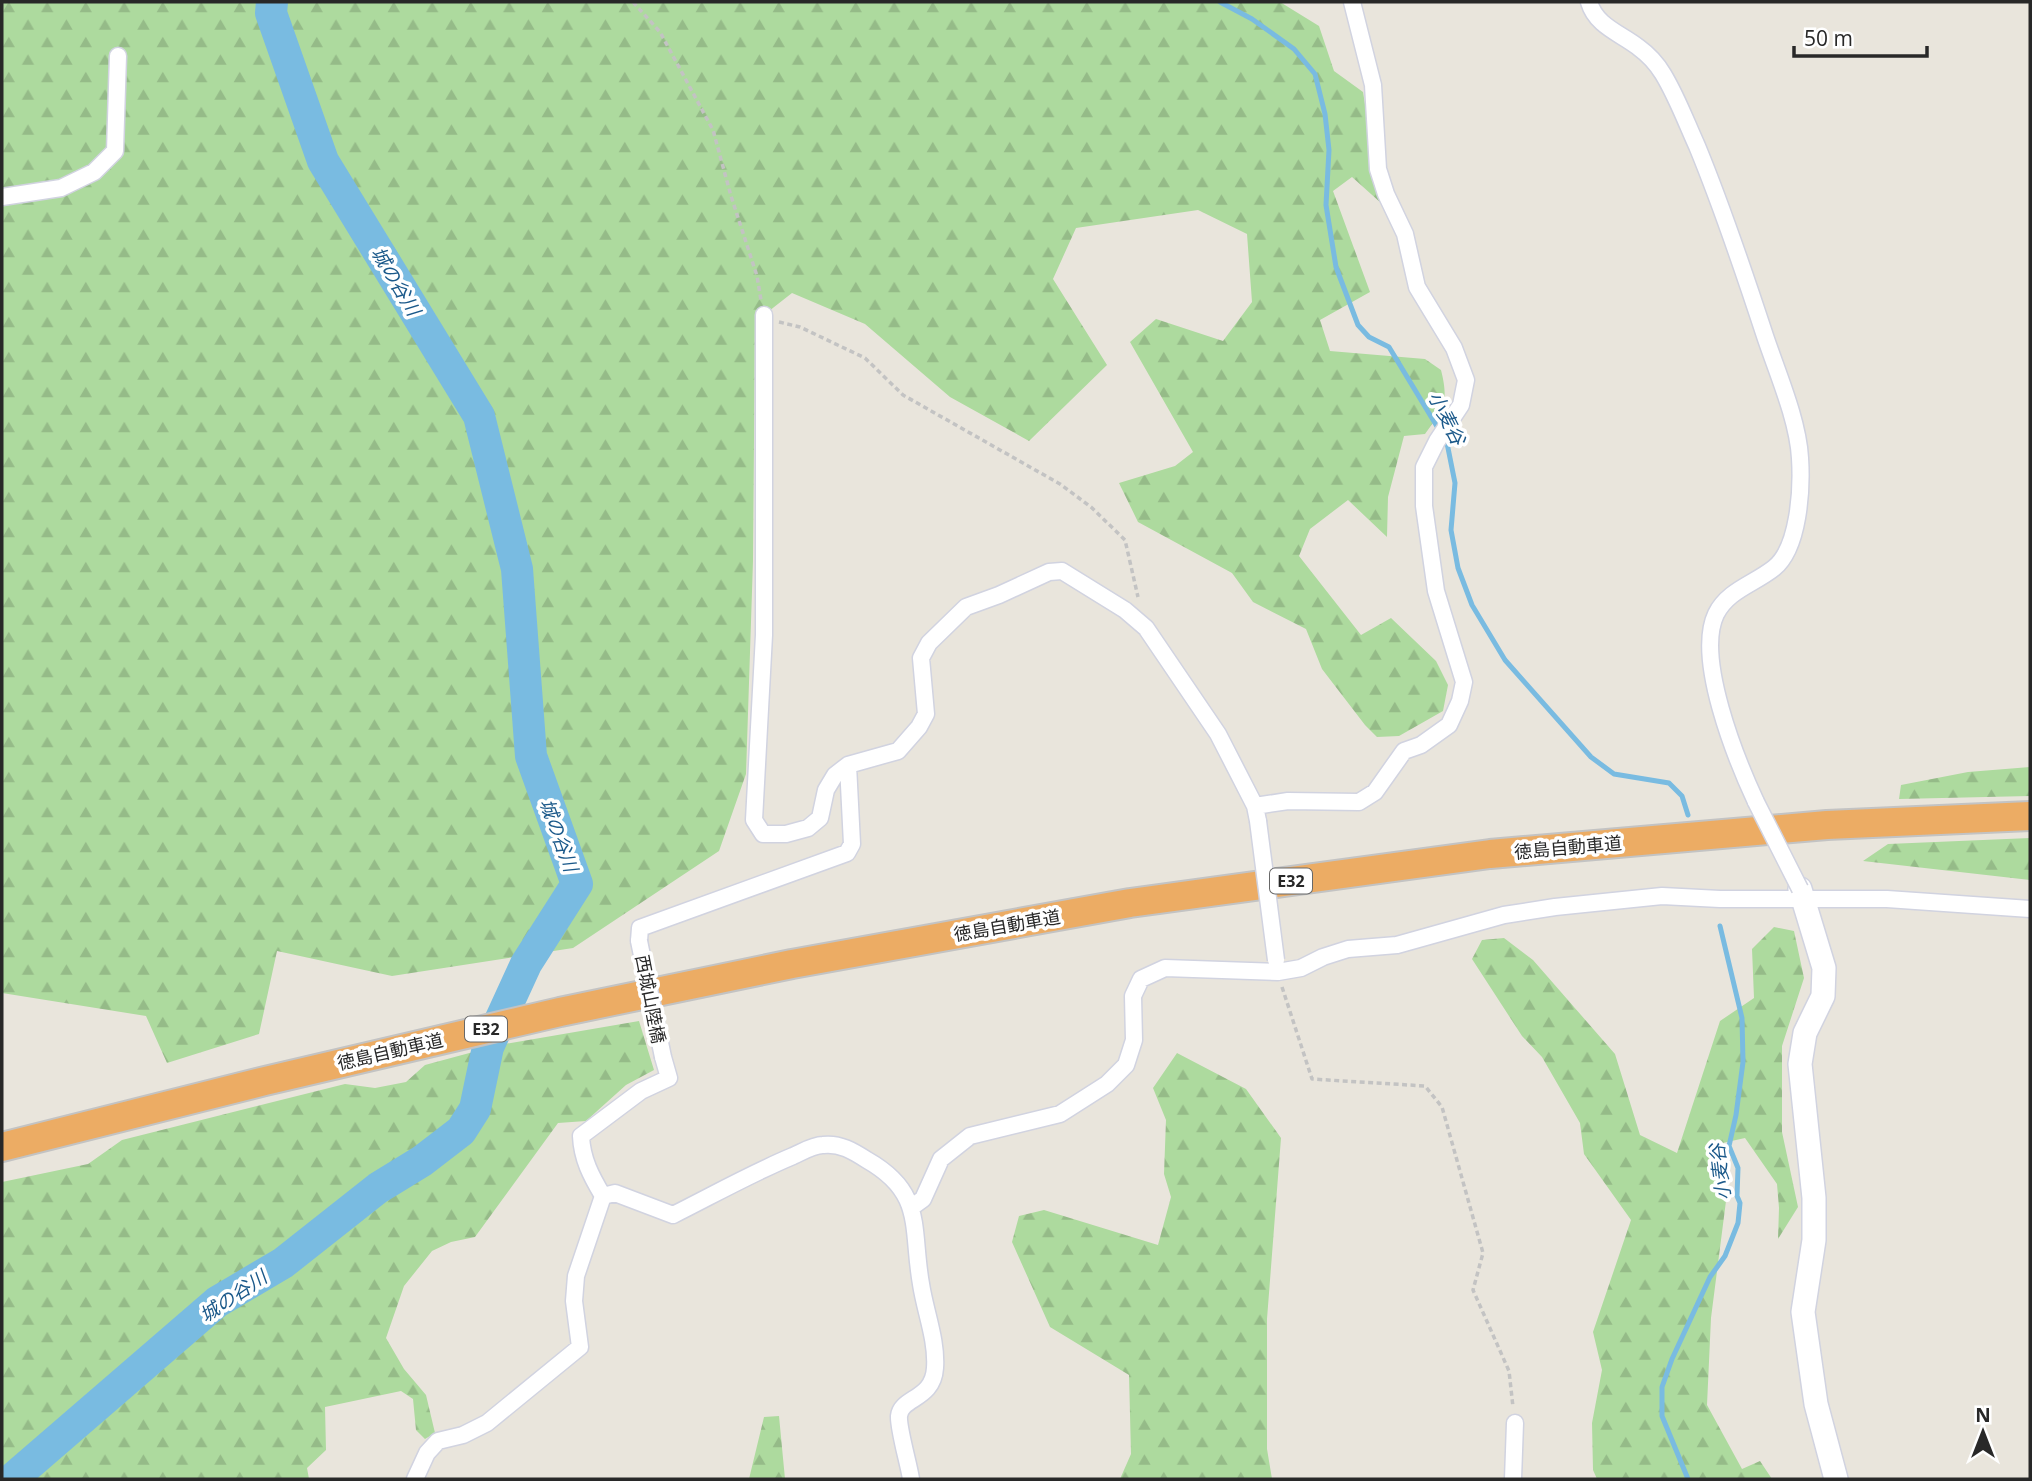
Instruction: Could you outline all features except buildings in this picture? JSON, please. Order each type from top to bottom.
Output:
[{"type":"highway","name":"徳島自動車道","points":[[2,1147],[265,1081],[560,1012],[792,964],[1130,903],[1490,853],[1826,825],[2030,816]]},
{"type":"street","points":[[1256,813],[1288,801],[1359,802],[1375,792],[1404,751],[1421,744],[1449,724],[1460,701],[1464,682],[1436,591],[1424,506],[1424,467],[1461,405],[1466,380],[1454,348],[1417,287],[1405,234],[1386,194],[1378,169],[1373,85],[1352,2]]},
{"type":"street","points":[[1589,2],[1607,28],[1638,47],[1656,63],[1673,90],[1723,208],[1789,408],[1800,457],[1798,512],[1790,545],[1776,567],[1730,595],[1716,614],[1710,641],[1717,700],[1739,766],[1802,895],[1824,968],[1823,996],[1805,1033],[1800,1064],[1814,1198],[1814,1241],[1803,1312],[1816,1404],[1836,1479]]},
{"type":"street","points":[[2,197],[61,188],[94,172],[115,151],[118,56]]},
{"type":"street","points":[[764,315],[764,635],[754,820],[763,834],[786,834],[808,828],[820,818],[826,790],[835,775],[848,765],[898,751],[919,727],[926,714],[921,658],[929,643],[966,607],[1049,572],[1062,572],[1125,610],[1146,628],[1219,734],[1256,813],[1277,966]]},
{"type":"street","name":"西城山陸橋","points":[[603,1196],[590,1175],[582,1154],[581,1136],[641,1091],[669,1078],[639,941],[640,928],[847,853],[852,844],[848,765]]},
{"type":"street","points":[[912,1207],[923,1199],[942,1158],[970,1136],[1060,1114],[1107,1084],[1126,1065],[1130,1053],[1134,1040],[1133,996],[1141,979],[1165,968],[1301,968],[1348,949],[1397,945],[1504,915],[1662,896],[1802,895],[2030,909]]},
{"type":"street","points":[[415,1479],[427,1453],[438,1441],[463,1435],[487,1423],[580,1348],[574,1301],[576,1276],[603,1196],[615,1193],[673,1215],[773,1164],[821,1144],[845,1147],[888,1172],[912,1207],[920,1282],[935,1367],[932,1383],[924,1393],[905,1404],[899,1415],[911,1479]]},
{"type":"street","points":[[1513,1479],[1514,1423]]},
{"type":"path","points":[[633,2],[660,32],[713,130],[757,276],[764,315],[800,327],[865,358],[903,395],[1060,484],[1091,507],[1125,540],[1136,596],[1146,605]]},
{"type":"path","points":[[1277,966],[1312,1079],[1424,1086],[1442,1107],[1483,1253],[1473,1290],[1509,1371],[1514,1423]]},
{"type":"green space","points":[[2,2],[1280,2],[1319,26],[1334,71],[1363,92],[1381,203],[1352,177],[1333,191],[1370,292],[1320,320],[1330,351],[1425,359],[1441,370],[1445,390],[1441,411],[1425,434],[1404,436],[1388,497],[1387,537],[1348,500],[1310,529],[1299,556],[1361,635],[1391,618],[1436,661],[1448,685],[1443,711],[1399,736],[1377,737],[1322,669],[1306,629],[1253,602],[1232,573],[1138,522],[1119,483],[1175,466],[1193,452],[1130,342],[1156,319],[1223,341],[1252,302],[1247,234],[1198,210],[1076,228],[1053,279],[1107,365],[1029,441],[950,397],[865,324],[792,293],[755,322],[753,561],[746,774],[719,851],[573,948],[392,976],[277,951],[259,1034],[167,1063],[146,1016],[2,993]]},
{"type":"green space","points":[[2030,767],[2030,796],[1899,799],[1901,785],[1968,772]]},
{"type":"green space","points":[[2030,838],[2030,880],[1863,861],[1888,844]]},
{"type":"green space","points":[[1774,927],[1794,931],[1804,978],[1782,1046],[1782,1132],[1798,1207],[1778,1239],[1777,1184],[1745,1138],[1718,1144],[1726,1201],[1711,1318],[1707,1405],[1742,1469],[1760,1461],[1772,1479],[1597,1479],[1593,1470],[1592,1423],[1602,1370],[1593,1332],[1631,1220],[1584,1154],[1580,1123],[1542,1057],[1522,1036],[1472,959],[1482,940],[1504,938],[1533,960],[1615,1054],[1640,1135],[1677,1153],[1720,1021],[1754,998],[1752,949]]},
{"type":"green space","points":[[639,1021],[654,1070],[626,1085],[586,1121],[558,1123],[475,1237],[451,1242],[432,1251],[404,1286],[386,1338],[404,1369],[426,1395],[435,1433],[425,1439],[416,1430],[413,1399],[401,1391],[325,1407],[326,1450],[307,1468],[309,1479],[2,1479],[2,1182],[88,1164],[122,1140],[345,1084],[375,1088],[406,1082],[425,1065],[499,1045]]},
{"type":"green space","points":[[1177,1053],[1246,1089],[1281,1138],[1267,1319],[1267,1449],[1272,1479],[1120,1479],[1131,1454],[1129,1375],[1050,1327],[1012,1242],[1019,1216],[1044,1210],[1158,1245],[1171,1197],[1164,1174],[1166,1120],[1153,1088]]},
{"type":"green space","points":[[779,1416],[785,1479],[749,1479],[764,1417]]},
{"type":"waterway","name":"城の谷川","points":[[12,1479],[217,1302],[283,1263],[378,1188],[422,1161],[461,1131],[475,1109],[488,1047],[526,964],[577,884],[531,756],[517,569],[479,416],[323,161],[271,13],[272,2]]},
{"type":"waterway","name":"小麦谷","points":[[1220,2],[1252,19],[1294,49],[1315,74],[1325,114],[1329,150],[1326,205],[1336,267],[1358,325],[1369,337],[1389,347],[1447,443],[1455,483],[1451,530],[1458,568],[1472,605],[1505,660],[1591,757],[1614,774],[1669,783],[1682,796],[1688,815]]},
{"type":"waterway","name":"小麦谷","points":[[1688,1479],[1662,1416],[1662,1387],[1710,1277],[1725,1256],[1738,1223],[1740,1203],[1737,1196],[1738,1168],[1729,1146],[1743,1062],[1742,1018],[1720,926]]}]
